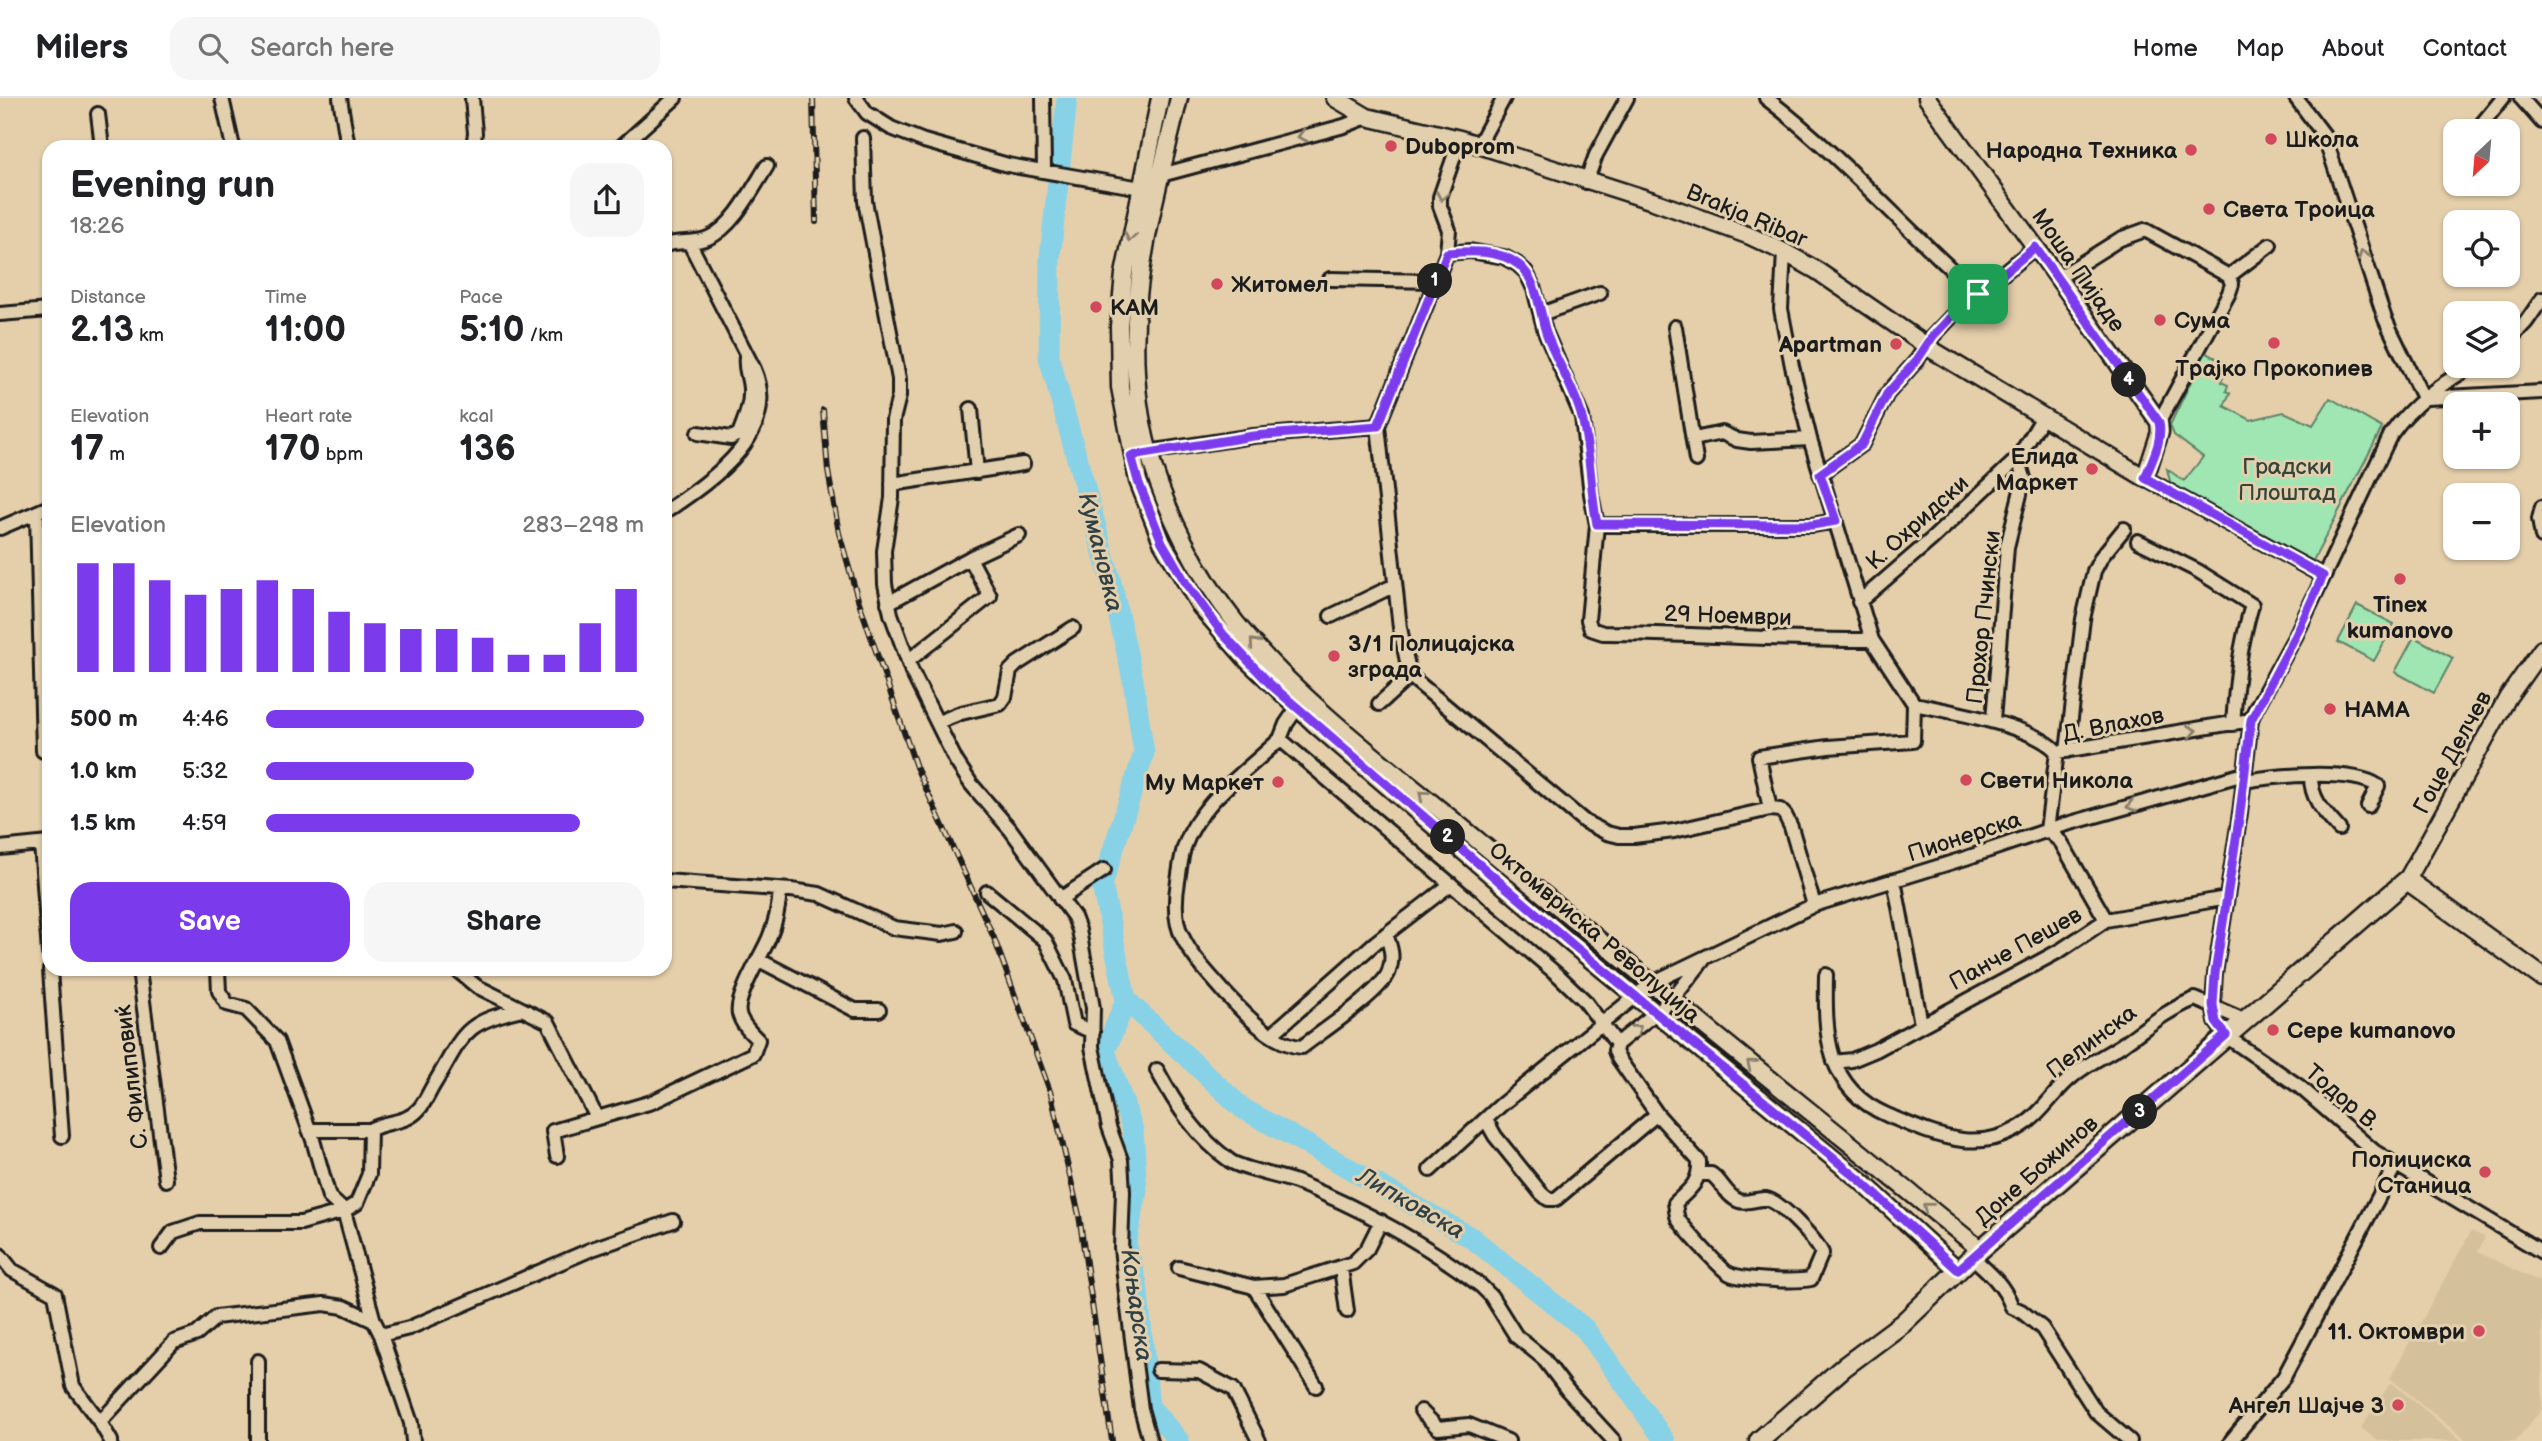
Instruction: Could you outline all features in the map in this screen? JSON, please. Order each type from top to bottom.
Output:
[{"type":"main road","points":[[2407,880],[2542,977]]},
{"type":"main road","name":"Доне Божинов","points":[[1759,1441],[1844,1367],[1903,1323],[1976,1253],[2407,880]]},
{"type":"street","points":[[222,98],[231,140]]},
{"type":"street","points":[[340,98],[347,140]]},
{"type":"street","points":[[472,98],[474,140]]},
{"type":"street","points":[[629,140],[675,98]]},
{"type":"street","points":[[856,98],[867,113],[891,128],[924,141],[1008,165],[1140,188]]},
{"type":"street","points":[[1043,98],[1044,170]]},
{"type":"street","name":"Октомвриска Револуција","points":[[1160,98],[1129,244],[1119,326],[1120,387],[1131,456],[1138,481],[1162,542],[1194,595],[1223,634],[1271,685],[1297,708],[1573,945],[1861,1181],[1958,1270]]},
{"type":"street","name":"Октомвриска Револуција","points":[[1179,98],[1138,282],[1133,351],[1149,452],[1163,493],[1190,553],[1207,582],[1256,647],[1339,725],[1976,1253]]},
{"type":"street","name":"Brakja Ribar","points":[[1335,98],[1367,117],[1460,139],[1710,221],[1784,252],[1816,270],[1926,346],[2145,478]]},
{"type":"street","points":[[1478,146],[1504,98]]},
{"type":"street","points":[[1586,181],[1596,155],[1627,98]]},
{"type":"street","points":[[1766,98],[1884,202],[1926,247],[1978,294]]},
{"type":"street","name":"Моша Пијаде","points":[[1927,98],[2159,422]]},
{"type":"street","points":[[2486,119],[2503,98]]},
{"type":"street","points":[[2521,98],[2542,122]]},
{"type":"street","points":[[2299,99],[2324,135],[2385,319],[2423,398]]},
{"type":"street","points":[[98,114],[101,140]]},
{"type":"street","points":[[1161,175],[1345,126],[1367,117]]},
{"type":"street","points":[[863,138],[865,201],[899,379],[899,396],[893,421],[892,484],[884,551],[888,603],[908,661],[956,761],[971,784],[1010,829],[1074,917],[1079,930],[1093,1008],[1092,1047],[1109,1127],[1122,1168],[1121,1248],[1141,1409],[1150,1441]]},
{"type":"street","points":[[1460,139],[1440,197],[1440,206],[1448,230],[1447,253],[1378,426],[1400,628],[1410,676],[1597,830],[1619,836],[1653,834],[1770,809],[1780,810],[1791,827],[1814,905]]},
{"type":"street","points":[[672,242],[707,239],[719,232],[735,215],[767,166]]},
{"type":"street","points":[[2058,278],[2120,239],[2145,230],[2229,276],[2232,284],[2229,293],[2159,422],[2156,450],[2145,478],[2323,576]]},
{"type":"street","points":[[672,507],[712,477],[752,435],[761,407],[762,385],[689,242]]},
{"type":"street","points":[[2229,276],[2270,246]]},
{"type":"street","points":[[1820,474],[1862,444],[1887,394],[1951,317],[2035,247]]},
{"type":"street","points":[[1770,809],[1759,757],[1828,747],[1913,741],[1914,704],[1872,639],[1820,474],[1792,366],[1782,309],[1784,252]]},
{"type":"street","points":[[1447,253],[1488,253],[1517,264],[1526,272],[1534,289],[1545,331],[1582,417],[1597,524],[1812,525],[1836,521]]},
{"type":"street","points":[[1330,279],[1435,281]]},
{"type":"street","points":[[1541,314],[1600,293]]},
{"type":"street","points":[[2520,329],[2542,299]]},
{"type":"street","points":[[0,314],[42,311]]},
{"type":"street","points":[[1675,327],[1696,460]]},
{"type":"street","points":[[698,433],[731,438],[738,434],[747,415],[751,390],[745,365],[747,356]]},
{"type":"street","points":[[2226,1035],[2216,1022],[2213,1005],[2215,974],[2251,720],[2296,635],[2390,434],[2406,413],[2452,378]]},
{"type":"street","points":[[2520,393],[2542,392]]},
{"type":"street","points":[[2423,398],[2443,397]]},
{"type":"street","points":[[971,410],[977,472]]},
{"type":"street","points":[[2018,458],[2043,417]]},
{"type":"street","points":[[1131,456],[1253,436],[1378,426]]},
{"type":"street","points":[[1694,439],[1722,433],[1737,440],[1751,442],[1810,439]]},
{"type":"street","name":"К. Охридски","points":[[1859,602],[1932,539],[2018,458]]},
{"type":"street","name":"Прохор Пчински","points":[[1993,720],[2007,547],[2024,478],[2018,458]]},
{"type":"street","points":[[892,484],[1023,464]]},
{"type":"street","points":[[2542,507],[2539,519],[2542,537]]},
{"type":"street","points":[[0,528],[42,510]]},
{"type":"street","name":"29 Ноември","points":[[1597,524],[1588,620],[1591,629],[1603,633],[1872,639]]},
{"type":"street","points":[[1914,704],[1993,720],[2062,752],[2083,619],[2094,571],[2102,556],[2124,530]]},
{"type":"street","points":[[888,603],[970,558],[1019,535]]},
{"type":"street","points":[[2138,541],[2197,571],[2252,605],[2242,638],[2233,724]]},
{"type":"street","points":[[908,661],[990,596],[970,558]]},
{"type":"street","points":[[1331,616],[1395,585]]},
{"type":"street","points":[[938,722],[961,713],[1000,704],[1005,697],[1010,671],[1073,628]]},
{"type":"street","name":"Гоце Делчев","points":[[2407,880],[2508,697],[2542,649]]},
{"type":"street","points":[[1379,704],[1410,676]]},
{"type":"street","points":[[1297,708],[1280,739],[1225,790],[1197,821],[1186,843],[1176,894],[1177,920],[1184,941],[1240,1009],[1271,1035],[1294,1046],[1302,1046],[1374,991],[1389,974],[1393,953],[1386,934]]},
{"type":"street","name":"Д. Влахов","points":[[2047,830],[2062,752],[2251,720]]},
{"type":"street","points":[[1280,739],[1584,1000],[1617,1044],[1615,1051],[1618,1058],[1657,1114],[1699,1161],[1700,1174],[1675,1203],[1677,1217],[1727,1274],[1743,1278],[1798,1282],[1811,1279],[1822,1253],[1818,1244],[1780,1207],[1772,1200],[1764,1198],[1741,1202],[1731,1195],[1718,1178],[1711,1174],[1700,1174]]},
{"type":"street","points":[[2311,777],[2311,789],[2316,802],[2339,829]]},
{"type":"street","name":"Пионерска","points":[[1430,1170],[1601,1023],[1652,983],[1814,905],[2047,830],[2243,778],[2350,777],[2370,781],[2378,786],[2368,806]]},
{"type":"street","points":[[2047,830],[2061,842],[2106,920]]},
{"type":"street","points":[[0,848],[42,844]]},
{"type":"street","points":[[1060,899],[1104,870]]},
{"type":"street","points":[[1894,880],[1921,1024]]},
{"type":"street","points":[[672,882],[819,894],[894,928],[942,933],[956,931]]},
{"type":"street","points":[[1271,1035],[1386,934],[1451,884]]},
{"type":"street","points":[[556,1156],[553,1131],[652,1102],[752,1054],[758,1040],[747,1029],[739,1010],[742,996],[770,936],[780,890]]},
{"type":"street","points":[[987,892],[1045,940],[1065,981],[1074,1024],[1093,1032]]},
{"type":"street","name":"Панче Пешев","points":[[1834,1062],[1852,1060],[1921,1024],[2050,956],[2106,920],[2226,898]]},
{"type":"street","name":"Пионерска","points":[[1617,1044],[1672,1000],[1704,958]]},
{"type":"street","points":[[759,960],[855,1010],[879,1010]]},
{"type":"street","name":"Пелинска","points":[[1826,975],[1826,1024],[1834,1062],[1854,1095],[1878,1111],[1945,1139],[1978,1140],[2006,1133],[2031,1120],[2048,1099],[2074,1075],[2157,1017],[2195,999],[2244,1020]]},
{"type":"street","points":[[50,976],[62,1136]]},
{"type":"street","name":"С. Филиповиќ","points":[[140,976],[166,1180]]},
{"type":"street","points":[[218,976],[219,991],[227,1004],[246,1009],[277,1041],[309,1130],[329,1197],[344,1211],[374,1321],[411,1423],[413,1441]]},
{"type":"street","points":[[464,976],[475,986],[548,1022],[597,1118]]},
{"type":"street","points":[[309,1130],[370,1130],[401,1121],[420,1108],[461,1037],[490,1016],[522,1009]]},
{"type":"street","name":"Тодор В.","points":[[2226,1035],[2300,1087],[2356,1137],[2542,1252]]},
{"type":"street","points":[[1157,1070],[1185,1117],[1200,1135],[1231,1162],[1296,1182],[1381,1221],[1412,1238],[1481,1286],[1491,1296],[1516,1336],[1542,1358],[1614,1441]]},
{"type":"street","points":[[1486,1121],[1541,1193],[1548,1199],[1556,1199],[1657,1114]]},
{"type":"street","points":[[161,1248],[173,1232],[200,1223],[301,1223],[344,1211],[357,1203],[369,1174],[370,1130]]},
{"type":"street","points":[[2231,1441],[2284,1377],[2396,1164]]},
{"type":"street","points":[[381,1335],[409,1328],[592,1249],[673,1221]]},
{"type":"street","points":[[1179,1268],[1254,1287],[1284,1285],[1353,1263],[1367,1249],[1381,1221]]},
{"type":"street","points":[[1976,1253],[2006,1293],[2012,1307],[2042,1328],[2096,1412],[2130,1441]]},
{"type":"street","points":[[0,1255],[12,1270],[55,1294],[73,1386],[111,1441]]},
{"type":"street","points":[[1341,1268],[1347,1311]]},
{"type":"street","points":[[1254,1287],[1316,1386]]},
{"type":"street","points":[[100,1422],[174,1342],[197,1334],[216,1317],[324,1304],[344,1307],[374,1321]]},
{"type":"street","points":[[257,1361],[258,1441]]},
{"type":"street","points":[[1158,1370],[1199,1371],[1233,1389],[1259,1441]]},
{"type":"street","points":[[1421,1411],[1438,1428],[1469,1425],[1508,1441]]},
{"type":"shaded area","name":"11. Октомври","points":[[2471,1231],[2485,1237],[2478,1252],[2542,1283],[2542,1409],[2516,1441],[2467,1441],[2390,1378]]},
{"type":"shaded area","name":"Ангел Шајче 3","points":[[2391,1382],[2462,1441],[2378,1441],[2361,1428]]},
{"type":"green space","name":"Градски Плоштад","points":[[2205,352],[2229,365],[2221,382],[2228,385],[2226,391],[2230,393],[2224,406],[2251,420],[2284,412],[2313,425],[2330,398],[2382,428],[2313,561],[2171,485],[2167,469],[2184,481],[2203,457],[2174,435],[2170,425]]},
{"type":"green space","points":[[2357,605],[2394,624],[2374,661],[2338,642]]},
{"type":"green space","points":[[2414,637],[2453,658],[2434,693],[2395,672]]},
{"type":"waterway","name":"Кумановка","points":[[1067,98],[1050,257],[1049,357],[1110,578],[1133,680],[1144,753],[1102,885],[1126,1000]]},
{"type":"waterway","name":"Липковска","points":[[1126,1000],[1242,1108],[1472,1238],[1585,1329],[1665,1441]]},
{"type":"waterway","name":"Коњарска","points":[[1126,1000],[1105,1051],[1133,1130],[1137,1192],[1126,1243],[1137,1284],[1149,1406],[1179,1441]]},
{"type":"railway","points":[[813,98],[816,222]]},
{"type":"railway","points":[[823,410],[828,471],[839,533],[858,599],[916,767],[994,938],[1051,1094],[1079,1215],[1112,1441]]},
{"type":"place","name":"Школа","points":[[2271,139]]},
{"type":"place","name":"Duboprom","points":[[1391,146]]},
{"type":"place","name":"Народна Техника","points":[[2191,150]]},
{"type":"place","name":"Света Троица","points":[[2209,209]]},
{"type":"place","name":"Житомел","points":[[1217,284]]},
{"type":"place","name":"КАМ","points":[[1096,307]]},
{"type":"place","name":"Сума","points":[[2160,320]]},
{"type":"place","name":"Трајко Прокопиев","points":[[2274,343]]},
{"type":"place","name":"Apartman","points":[[1896,344]]},
{"type":"place","name":"Елида Маркет","points":[[2092,469]]},
{"type":"place","name":"Tinex kumanovo","points":[[2400,579]]},
{"type":"place","name":"3/1 Полицајска зграда","points":[[1334,656]]},
{"type":"place","name":"НАМА","points":[[2330,709]]},
{"type":"place","name":"Свети Никола","points":[[1966,780]]},
{"type":"place","name":"Му Маркет","points":[[1278,782]]},
{"type":"place","name":"Cepe kumanovo","points":[[2273,1030]]},
{"type":"place","name":"Полициска Станица","points":[[2485,1172]]},
{"type":"place","name":"11. Октомври","points":[[2479,1331]]},
{"type":"place","name":"Ангел Шајче 3","points":[[2398,1405]]},
{"type":"route","points":[[2035,247],[2159,422],[2156,450],[2145,478],[2323,576],[2296,635],[2251,720],[2240,813],[2215,974],[2213,1005],[2216,1022],[2226,1035],[1958,1270],[1861,1181],[1573,945],[1271,685],[1223,634],[1187,585],[1162,542],[1131,456],[1253,436],[1378,426],[1447,253],[1470,251],[1504,257],[1517,264],[1526,272],[1534,289],[1545,331],[1582,417],[1597,524],[1812,525],[1836,521],[1820,474],[1862,444],[1887,394],[1917,360],[1933,336],[1978,294],[2035,247]]}]
